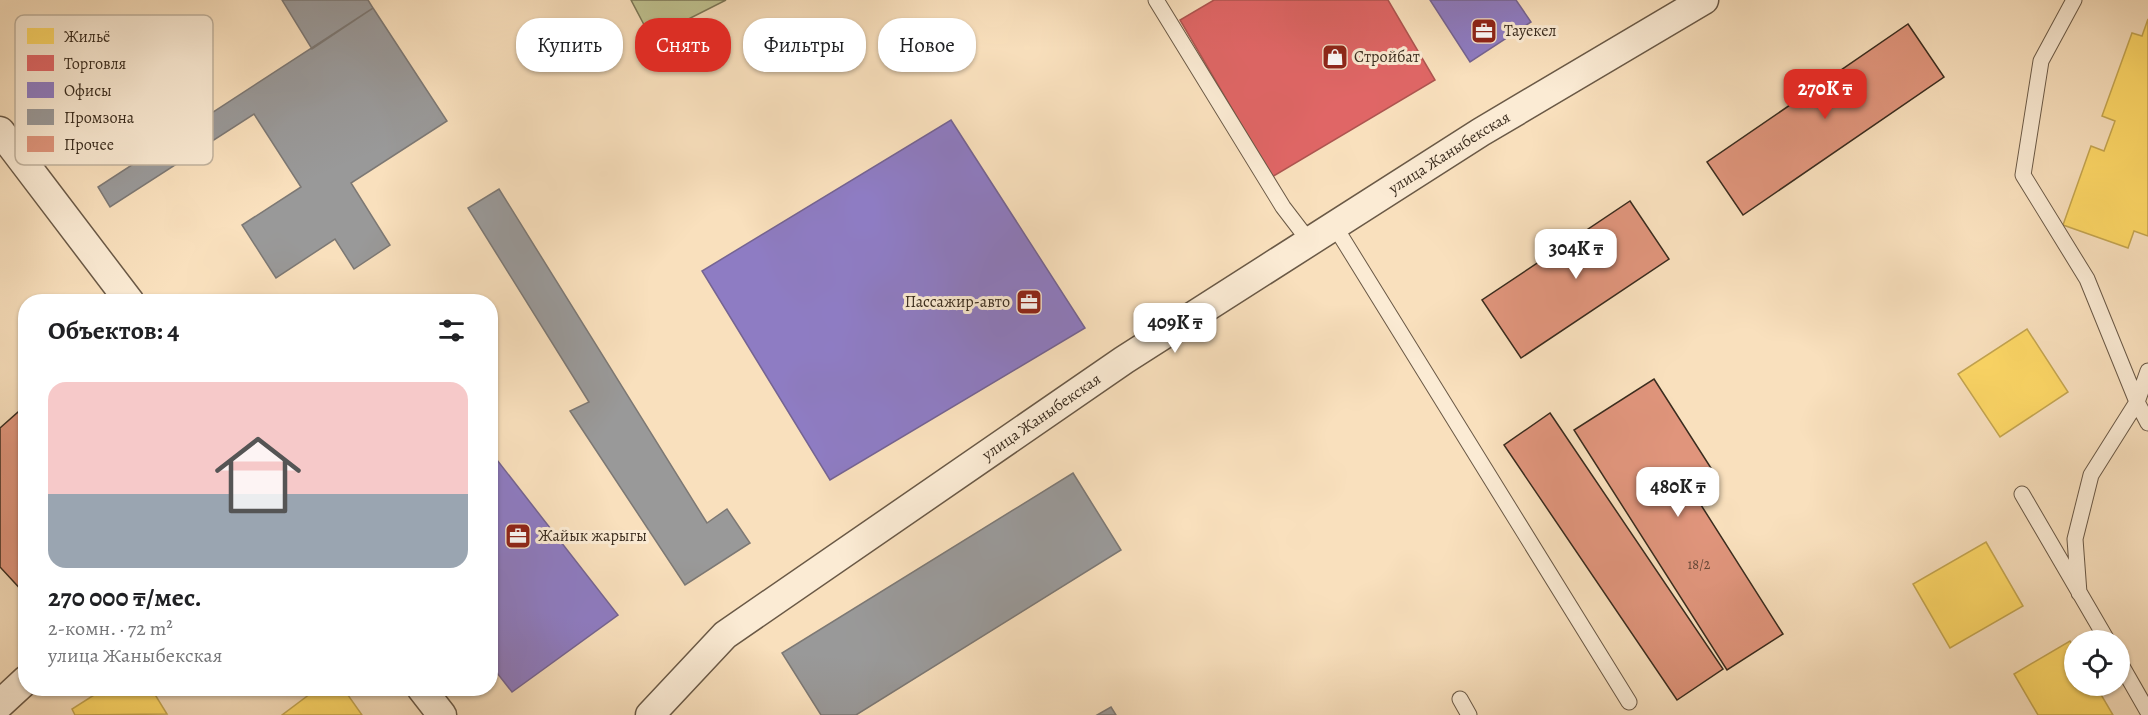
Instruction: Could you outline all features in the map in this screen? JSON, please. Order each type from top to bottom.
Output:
[{"type":"street","name":"улица Жаныбекская","points":[[650,715],[725,635],[1124,360],[1481,132],[1704,0]]},
{"type":"street","points":[[0,131],[15,151]]},
{"type":"street","points":[[26,165],[124,294]]},
{"type":"street","points":[[0,704],[18,687]]},
{"type":"street","points":[[427,696],[442,715]]},
{"type":"lane","points":[[1156,0],[1283,207],[1309,241]]},
{"type":"lane","points":[[2074,0],[2041,61],[2023,175],[2087,279],[2137,402],[2148,423]]},
{"type":"lane","points":[[1334,225],[1629,702]]},
{"type":"lane","points":[[2079,593],[2075,539],[2091,475],[2137,402],[2148,371]]},
{"type":"lane","points":[[2022,494],[2101,630]]},
{"type":"lane","points":[[2130,680],[2148,712]]},
{"type":"lane","points":[[1460,699],[1469,715]]},
{"type":"green space","points":[[631,0],[726,0],[690,18],[640,18]]},
{"type":"building: Жильё","points":[[2148,19],[2148,236],[2134,231],[2128,248],[2063,225],[2091,146],[2104,151],[2115,121],[2102,116],[2132,33],[2142,36]]},
{"type":"building: Жильё","points":[[2027,329],[2068,392],[2000,437],[1958,374]]},
{"type":"building: Жильё","points":[[1986,542],[2023,606],[1950,648],[1913,584]]},
{"type":"building: Жильё","points":[[2064,645],[2064,696],[2102,696],[2113,715],[2038,715],[2014,674]]},
{"type":"building: Жильё","points":[[92,696],[156,696],[167,714],[75,715],[72,709]]},
{"type":"building: Жильё","points":[[307,696],[349,696],[362,715],[282,715]]},
{"type":"building: Торговля","points":[[1214,0],[1388,0],[1435,80],[1272,177],[1180,20]]},
{"type":"building: Офисы","points":[[1430,0],[1516,0],[1531,22],[1470,62]]},
{"type":"building: Офисы","points":[[951,120],[1085,328],[830,480],[702,271]]},
{"type":"building: Офисы","points":[[498,461],[618,615],[512,692],[498,674]]},
{"type":"building: Промзона","points":[[282,0],[368,0],[373,8],[312,49]]},
{"type":"building: Промзона","points":[[373,8],[447,121],[351,183],[390,245],[354,269],[335,239],[276,278],[242,225],[301,187],[254,114],[213,140],[213,112]]},
{"type":"building: Промзона","points":[[132,165],[175,165],[110,207],[98,187]]},
{"type":"building: Промзона","points":[[499,189],[707,523],[727,509],[750,543],[685,585],[570,411],[589,402],[468,208]]},
{"type":"building: Промзона","points":[[1073,473],[1121,550],[856,715],[821,715],[782,653]]},
{"type":"building: Промзона","points":[[1111,707],[1116,715],[1097,715]]},
{"type":"building: Прочее","points":[[1908,24],[1944,77],[1743,215],[1707,162]]},
{"type":"building: Прочее","points":[[1630,201],[1669,259],[1521,358],[1482,300]]},
{"type":"building: Прочее","points":[[1654,379],[1718,479],[1694,494],[1783,634],[1727,670],[1574,430]]},
{"type":"building: Прочее","points":[[18,412],[18,586],[0,567],[0,428]]},
{"type":"building: Прочее","points":[[1550,413],[1723,669],[1677,700],[1504,445]]},
{"type":"place","name":"Тауекел","points":[[1484,31]]},
{"type":"place","name":"Стройбат","points":[[1335,57]]},
{"type":"place","name":"Пассажир-авто","points":[[1029,302]]},
{"type":"place","name":"Жайык жарыгы","points":[[518,536]]}]
